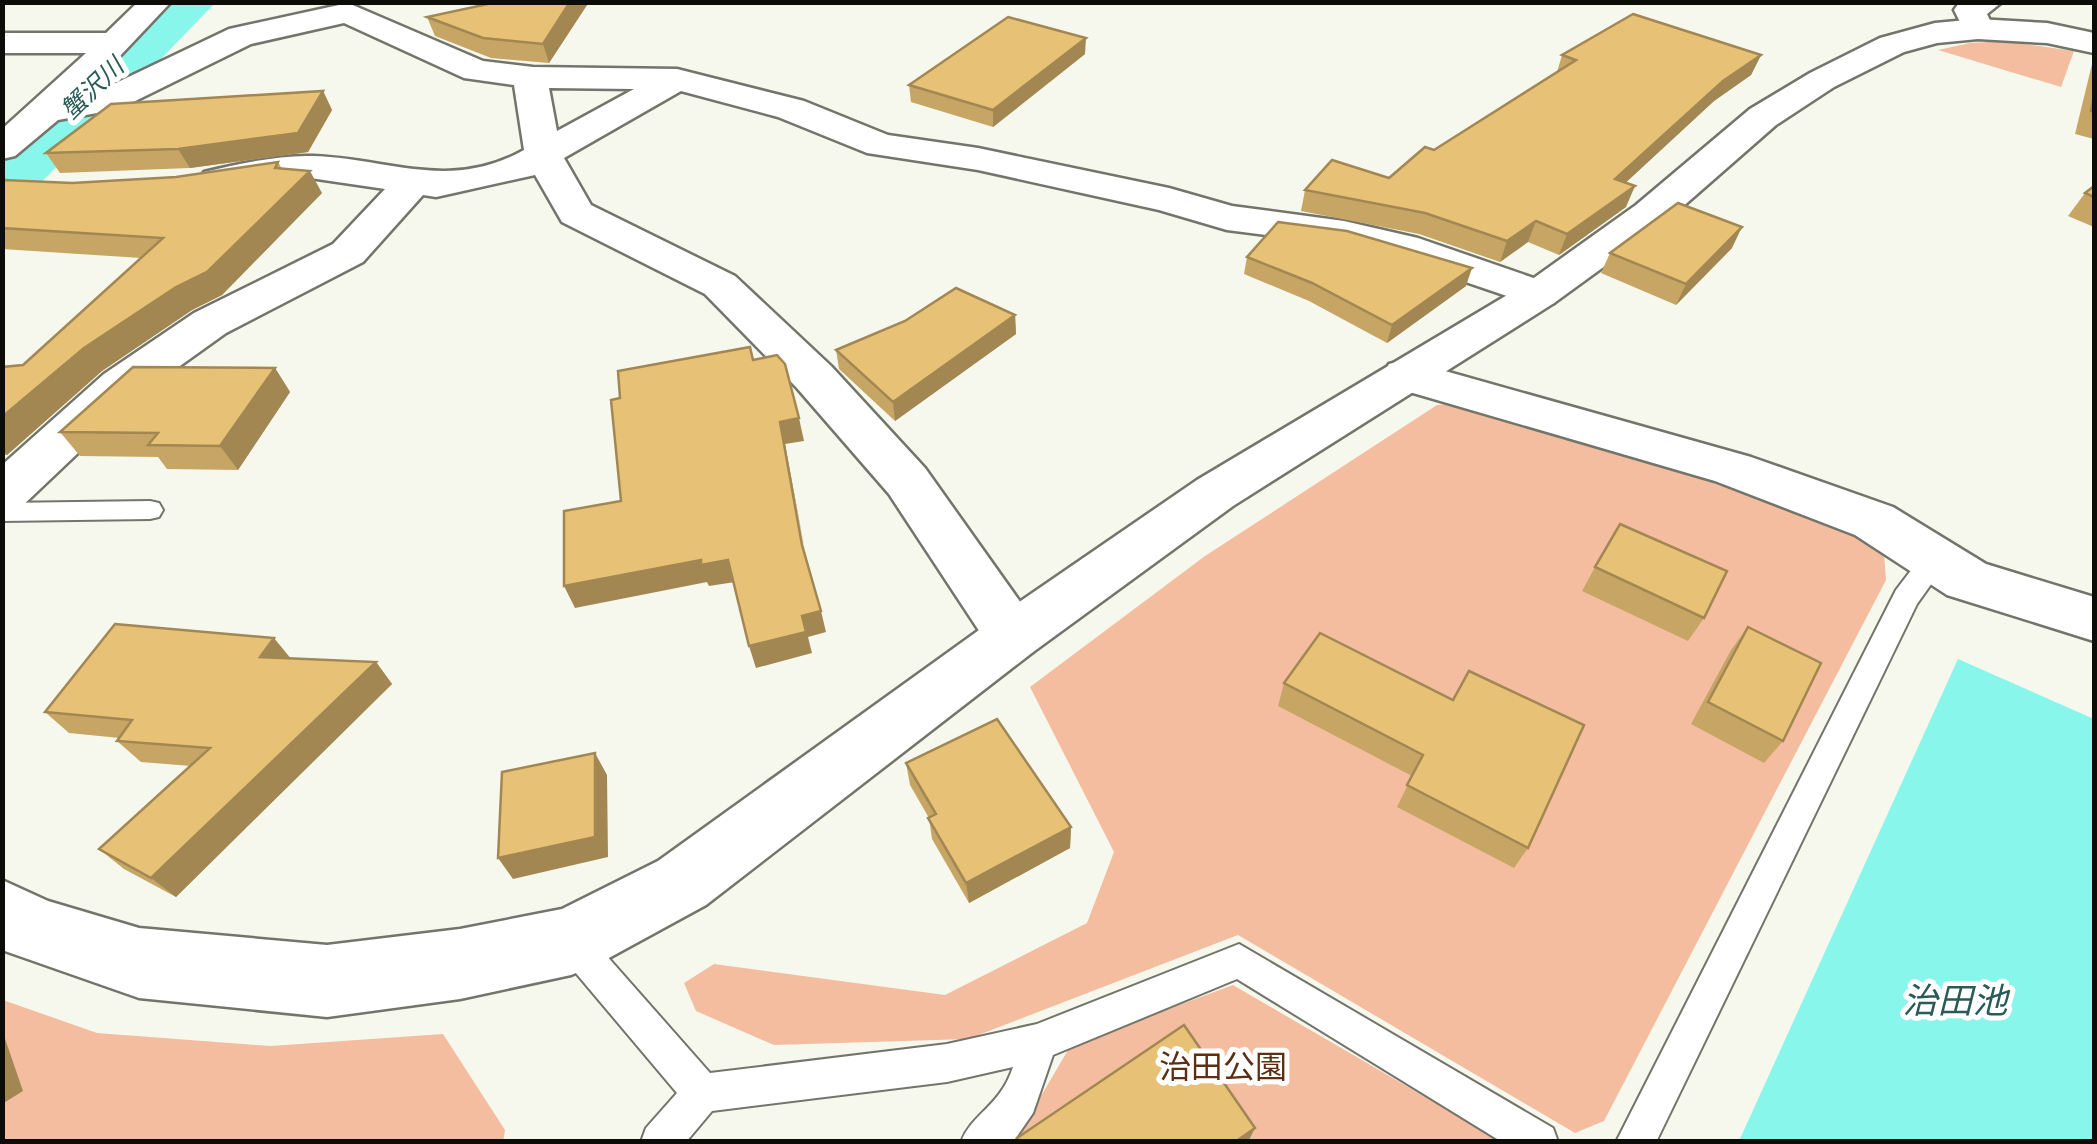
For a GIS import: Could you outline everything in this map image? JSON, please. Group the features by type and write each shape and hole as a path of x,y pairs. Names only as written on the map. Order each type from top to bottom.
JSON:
{"street":[{"path":"67,107 106,101 241,36 349,8 476,71 534,77 677,80 791,109 880,146 978,159 1169,200 1227,218 1344,234 1403,247 1539,294"},
{"path":"2,148 67,107 116,43 147,13 241,36"},
{"path":"2,914 34,930 139,962 326,981 460,964 571,941 682,883 1013,636 1216,493 1539,294 1650,214 1764,118 1822,80 1892,45 1982,16 2094,42"},
{"path":"2,32 46,39 48,43"},
{"path":"2,43 116,43"},
{"path":"534,77 531,90 543,154 576,213 720,285 814,376 907,481 1013,636"},
{"path":"190,184 310,167 436,185 516,170 677,80"},
{"path":"2,494 122,384 210,322 348,253 411,184"},
{"path":"1406,375 1733,469 1874,520 1967,580 2094,619"}],"lane":[{"path":"2,512 150,510"},
{"path":"1635,1142 1906,598 1935,559"},
{"path":"571,941 702,1093"},
{"path":"660,1142 702,1093 947,1062 1037,1043 1238,961 1539,1142"},
{"path":"980,1142 999,1131 1030,1080 1037,1043"}],"green space":[{"path":"2003,41 2074,51 2061,87 1938,50"},
{"path":"1448,404 1735,485 1858,532 1884,553 1886,580 1604,1121 1575,1133 1238,935 968,1039 774,1045 696,1011 684,983 714,964 945,995 1087,923 1114,852 1030,687 1205,556 1437,405"},
{"name":"治田公園","path":"1233,985 1501,1141 1014,1142 1071,1045"},
{"path":"3,1000 97,1033 271,1046 443,1034 505,1130 503,1142 3,1142"}],"water":[{"name":"治田池","path":"1958,659 2094,719 2094,1141 1739,1141"}],"building":[{"path":"497,2 570,2 543,44 483,38 427,17"},
{"path":"1633,14 1761,55 1723,81 1615,179 1635,186 1567,234 1536,221 1507,241 1425,213 1305,190 1332,160 1389,178 1425,147 1434,150 1576,60 1562,55"},
{"path":"1008,17 1086,38 993,110 909,85"},
{"path":"323,91 298,133 178,149 46,153 111,104"},
{"path":"278,162 275,168 310,171 207,272 176,287 84,348 2,417 2,367 23,365 163,238 2,228 4,180 72,183 176,177"},
{"path":"1678,203 1742,227 1686,284 1610,253"},
{"path":"1278,222 1347,231 1472,268 1392,325 1312,283 1247,257"},
{"path":"956,288 1015,315 893,402 836,350 905,321"},
{"path":"750,347 753,360 777,355 785,364 799,418 780,422 802,545 821,611 802,616 806,632 749,646 728,560 701,565 701,560 564,586 564,511 621,501 611,400 620,398 618,371"},
{"path":"133,367 275,368 220,446 148,445 158,433 60,432"},
{"path":"1620,524 1727,571 1704,618 1595,567"},
{"path":"115,624 274,638 260,657 376,662 151,878 99,849 210,748 117,741 132,720 45,712"},
{"path":"1748,627 1821,663 1783,741 1708,702"},
{"path":"1320,633 1453,700 1469,671 1584,725 1528,848 1407,785 1423,755 1284,683"},
{"path":"997,719 1071,827 966,883 928,818 936,814 906,763"},
{"path":"595,753 595,837 498,858 502,772"},
{"path":"1184,1025 1255,1128 1235,1142 1019,1142 1017,1138"}],"waterway":[{"name":"蟹沢川","path":"2,174 182,2"}]}
